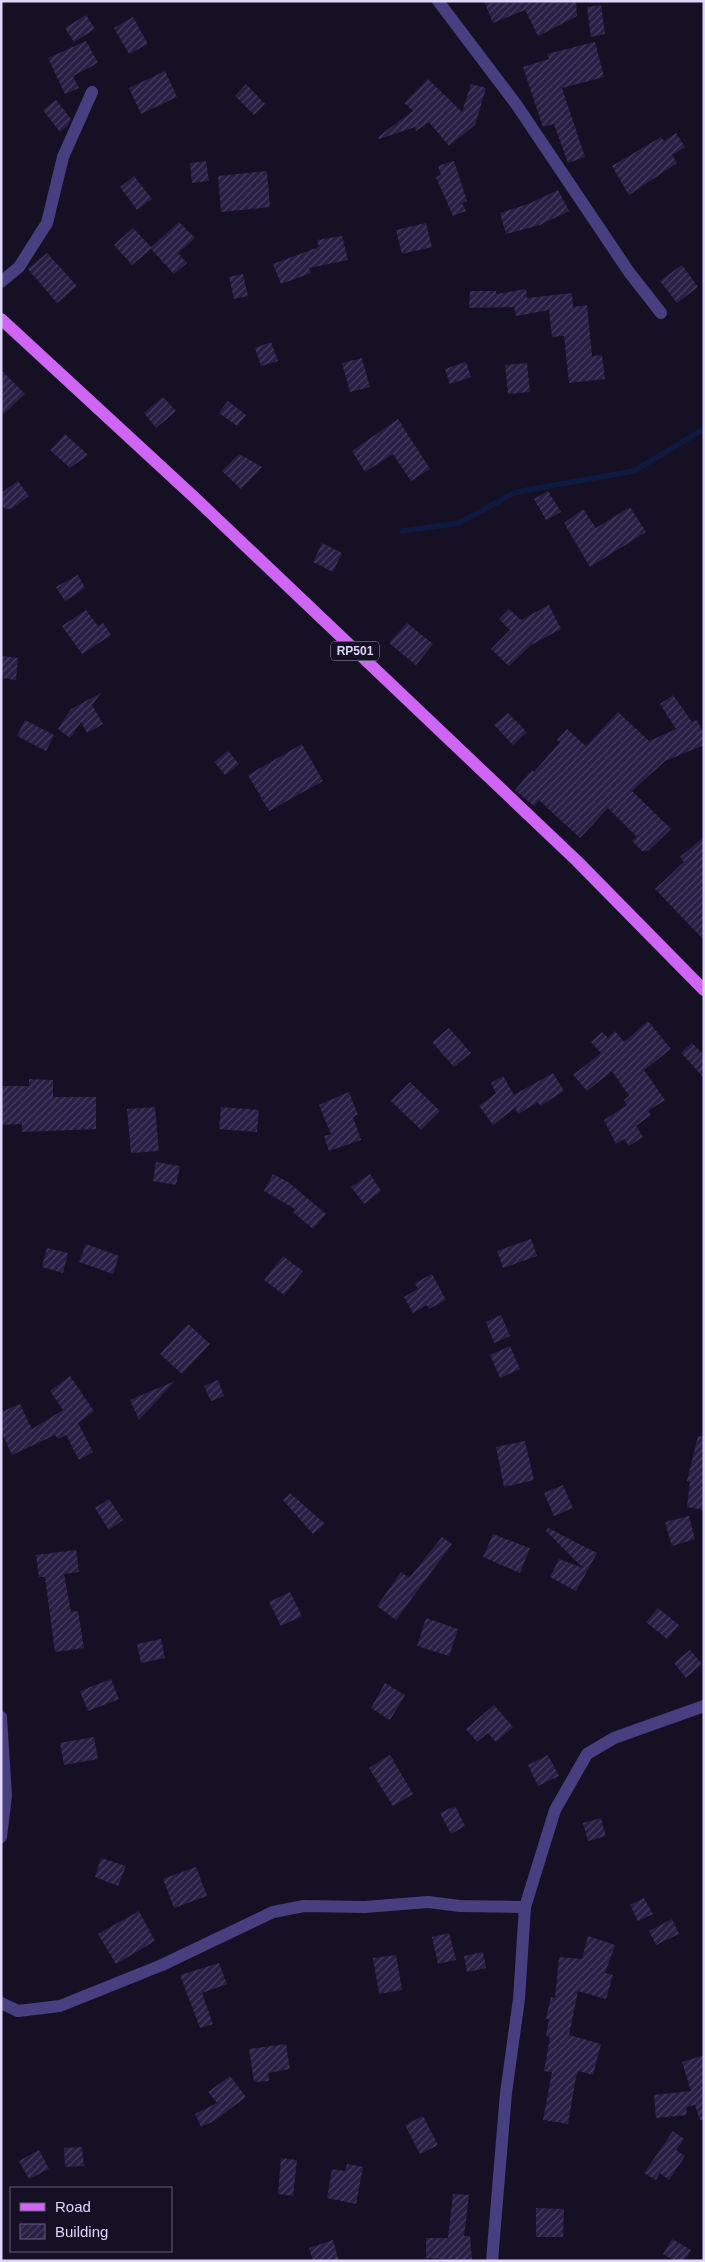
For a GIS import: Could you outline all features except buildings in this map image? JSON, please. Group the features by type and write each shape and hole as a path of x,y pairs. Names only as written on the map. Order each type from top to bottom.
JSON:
{"main road":[{"name":"RP501","path":"1,319 188,492 577,861 704,990"}],"street":[{"path":"438,1 516,104 629,272 661,313"},
{"path":"1,282 19,267 46,223 63,157 92,92"},
{"path":"492,2261 506,2093 519,1999 525,1907 555,1810 587,1754 614,1738 704,1706"},
{"path":"1,1717 6,1796 1,1837"},
{"path":"1,2003 18,2011 60,2006 162,1966 273,1912 304,1906 364,1907 428,1902 460,1906 525,1907"}],"waterway":[{"path":"402,531 459,523 516,492 634,471 704,429"}]}
